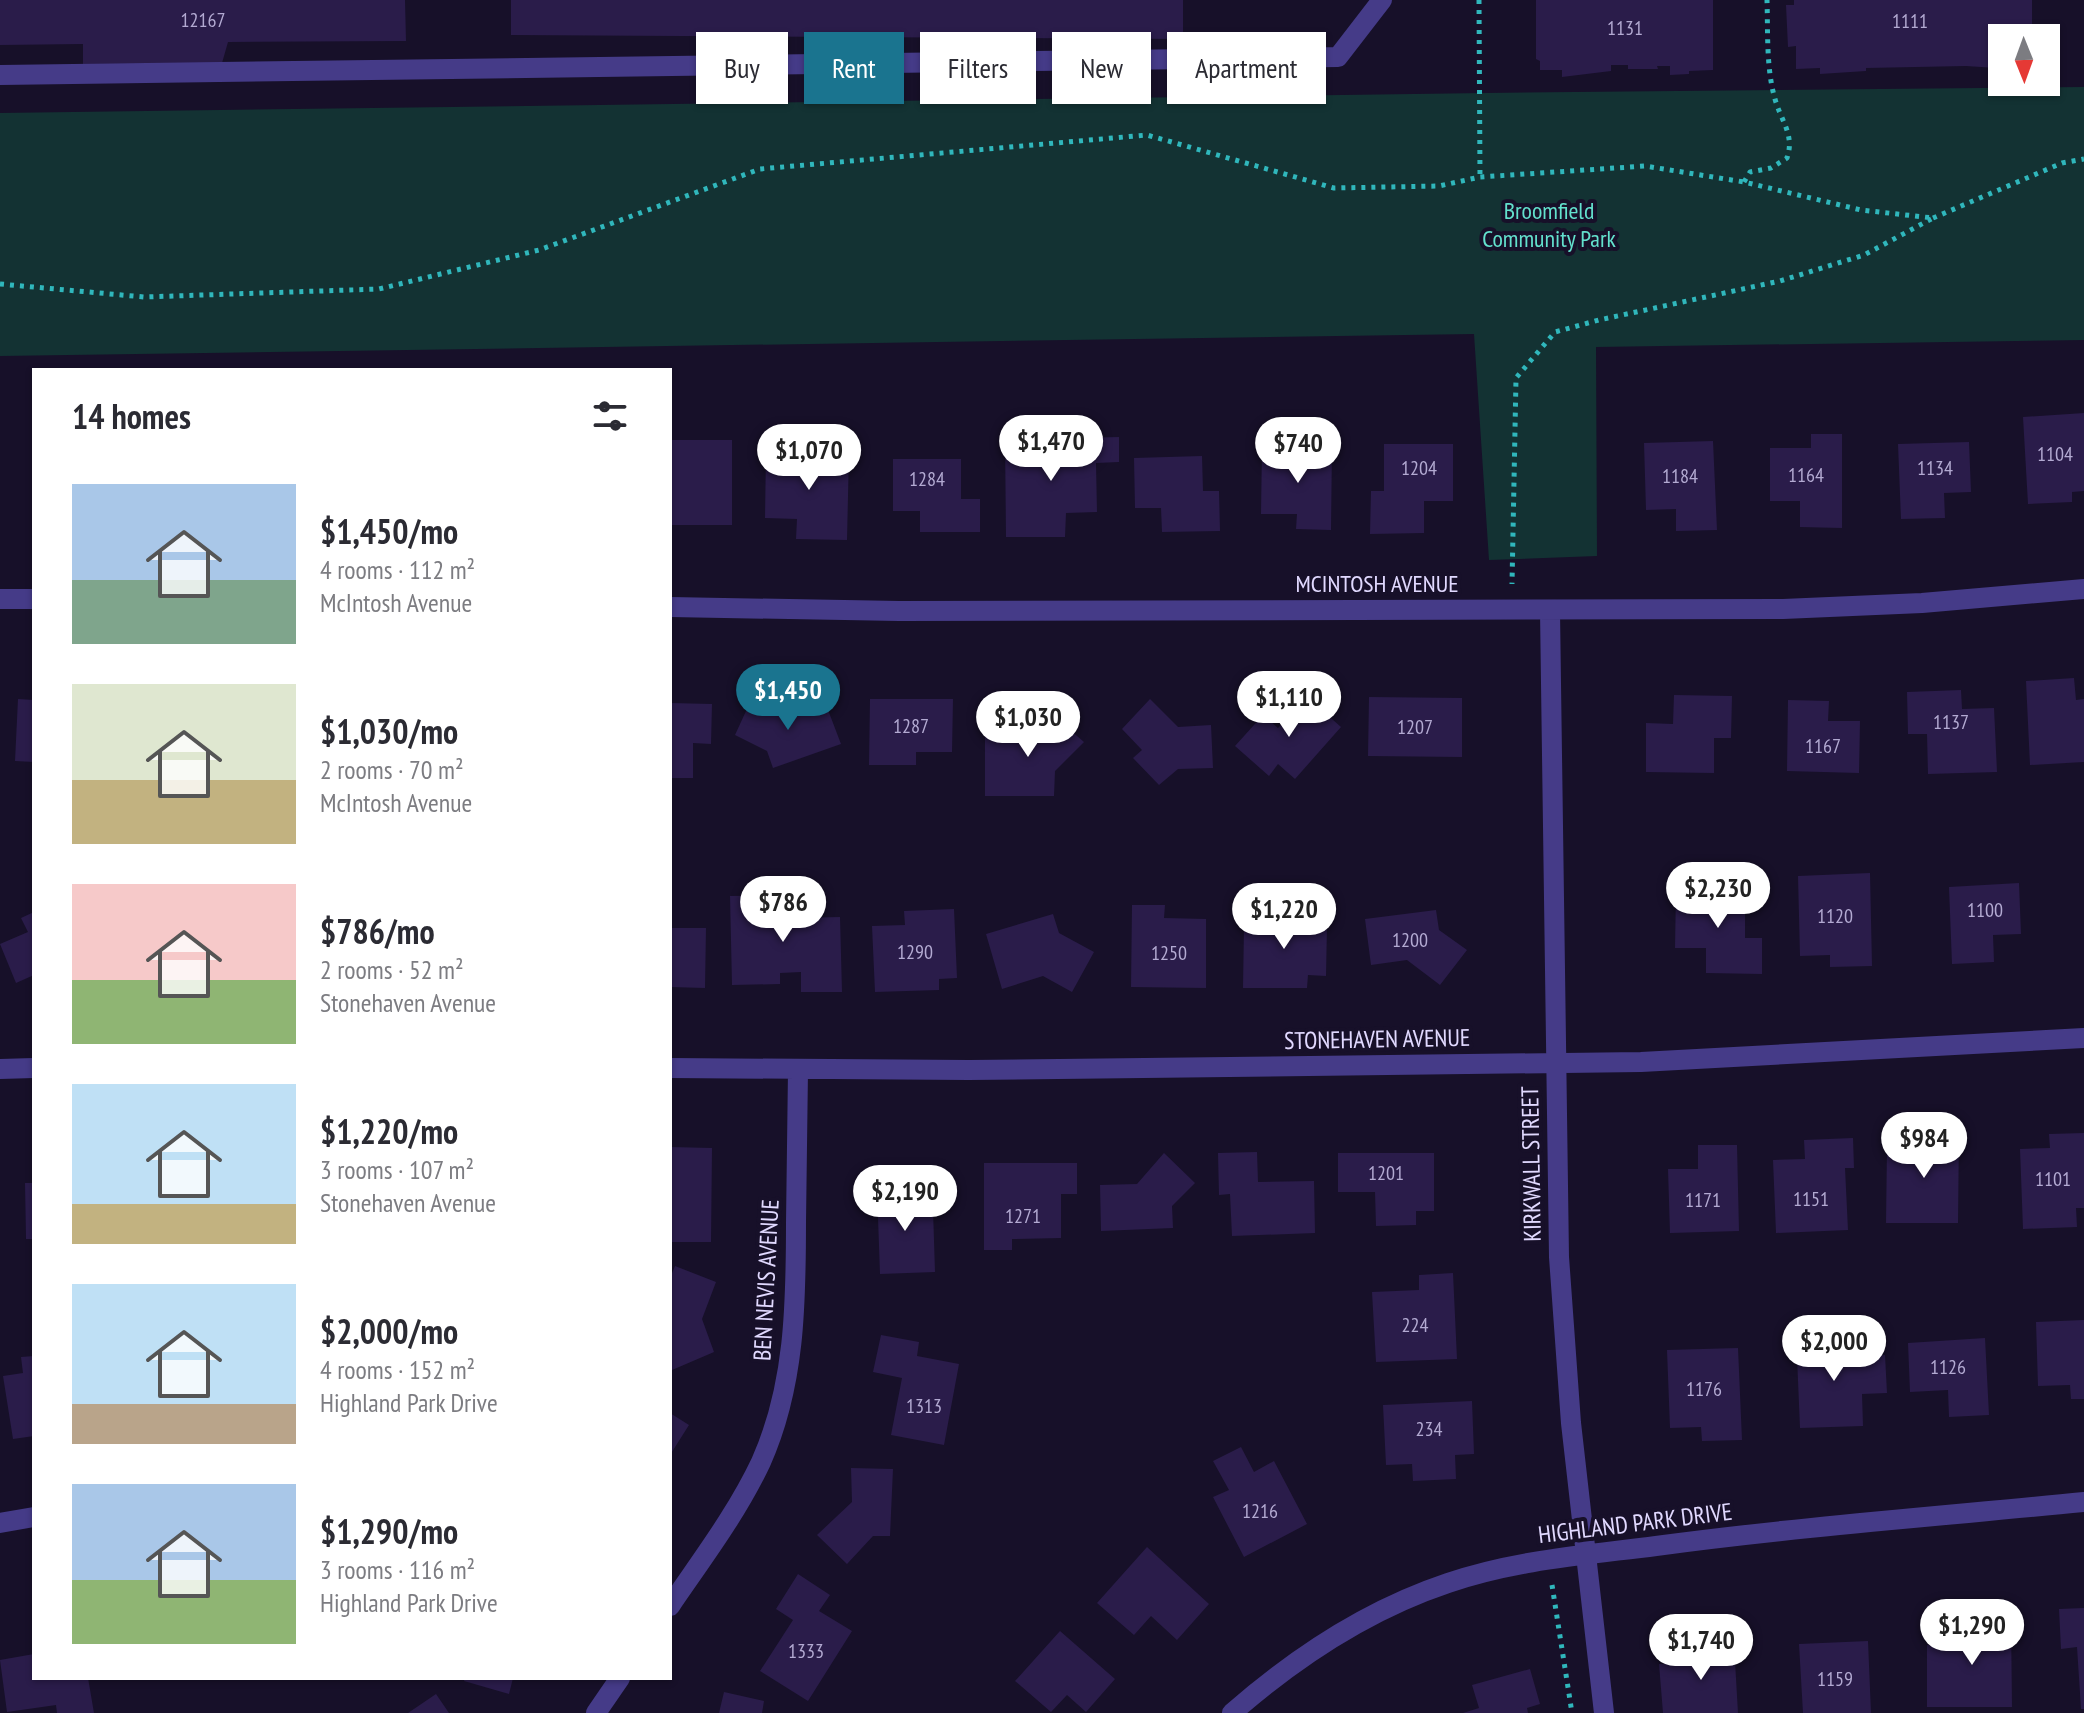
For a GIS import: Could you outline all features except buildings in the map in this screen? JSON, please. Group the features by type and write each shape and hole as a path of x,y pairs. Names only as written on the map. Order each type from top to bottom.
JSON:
{"street":[{"path":"0,75 1338,57 1382,0"},
{"name":"MCINTOSH AVENUE","path":"672,607 899,611 1783,609 1922,603 2084,589"},
{"path":"0,599 32,599"},
{"name":"KIRKWALL STREET","path":"1550,611 1559,1257 1584,1555 1604,1713"},
{"name":"STONEHAVEN AVENUE","path":"672,1068 798,1070 1641,1062 2084,1038"},
{"path":"0,1069 32,1068"},
{"name":"BEN NEVIS AVENUE","path":"672,1603 738,1507 778,1415 791,1357 796,1288 798,1070"},
{"name":"HIGHLAND PARK DRIVE","path":"1232,1713 1272,1677 1322,1643 1378,1612 1447,1583 1511,1565 1699,1540 2084,1502"},
{"path":"0,1523 32,1517"},
{"path":"596,1713 619,1680"}],"path":[{"path":"1479,0 1480,177"},
{"path":"1744,182 1750,172 1771,168 1787,158 1791,146 1787,127 1774,99 1770,75 1767,0"},
{"path":"0,284 144,297 379,289 539,250 760,169 1147,135 1334,188 1439,186 1480,177 1645,166 1744,182 1861,210 1933,218"},
{"path":"1512,608 1516,378 1555,332 1780,281 1864,255 1933,218 2062,163 2084,159"},
{"path":"1548,1560 1572,1713"}],"green space":[{"name":"Broomfield Community Park","path":"2060,87 2084,87 2084,340 1596,347 1597,556 1489,560 1474,334 0,356 0,113 804,102 904,104 904,101 920,101 920,104 1036,104 1036,99 1052,99 1052,104 1151,104 1151,98 1167,97 1167,104 1326,104 1326,95 1988,88 1988,96 2060,96"}]}
